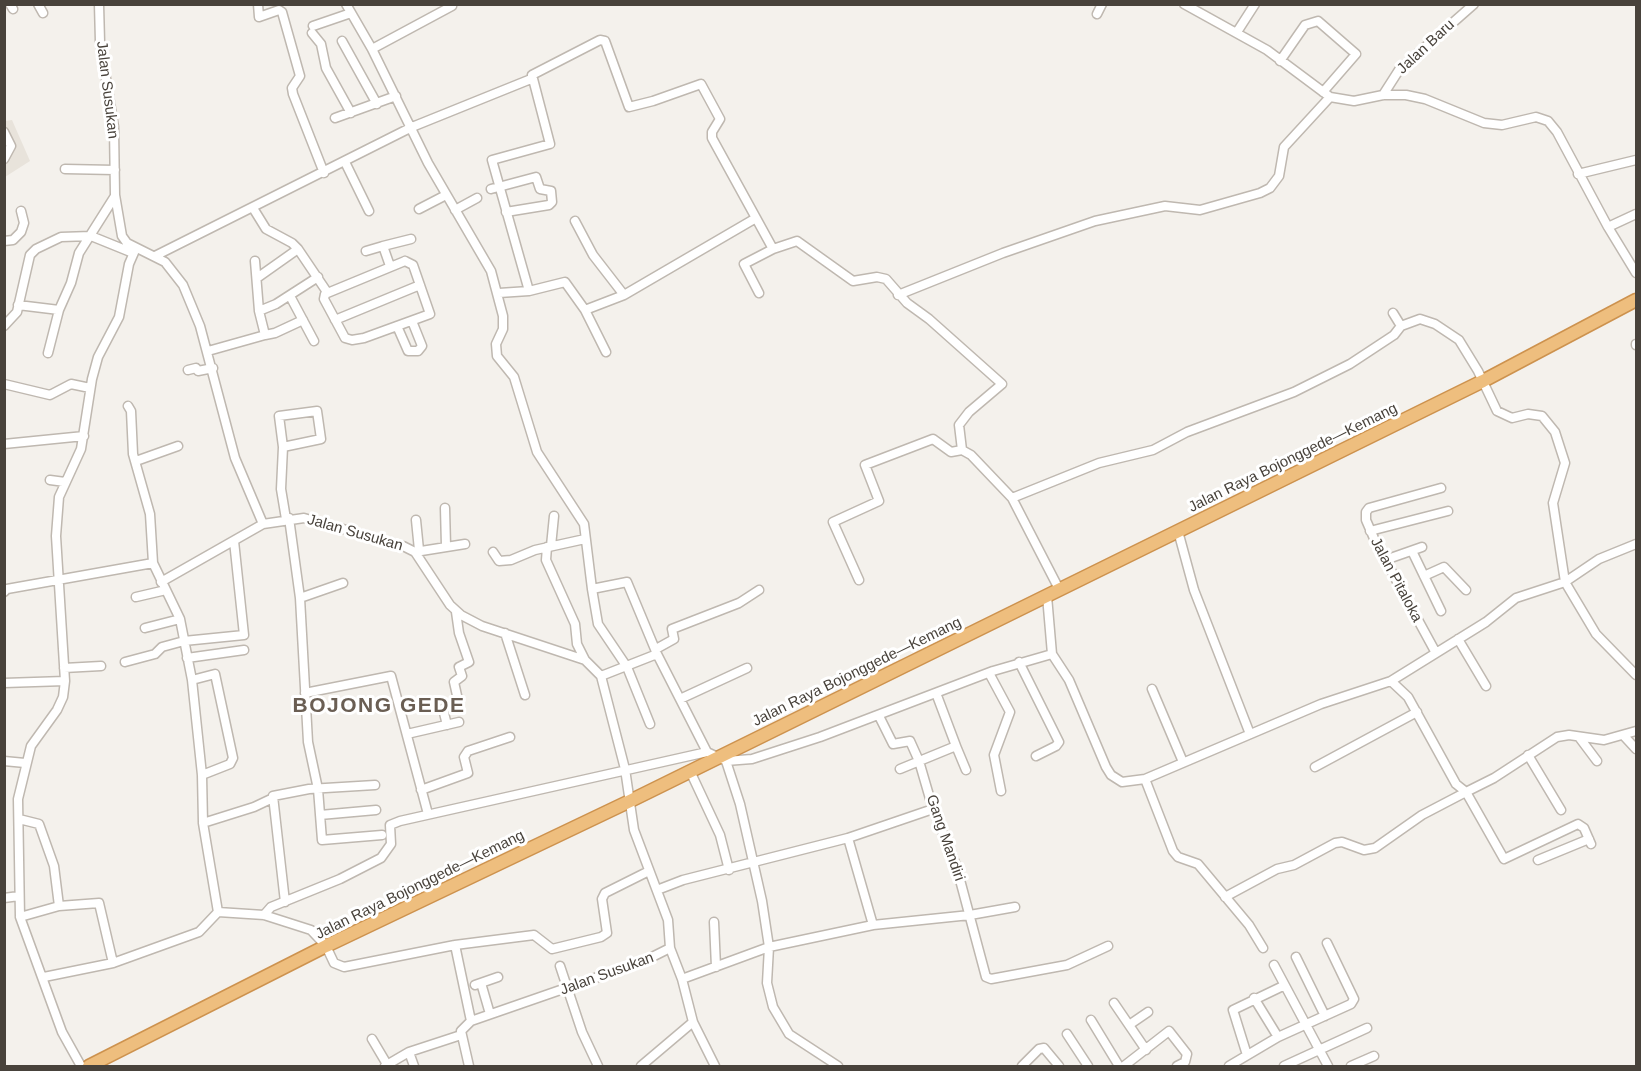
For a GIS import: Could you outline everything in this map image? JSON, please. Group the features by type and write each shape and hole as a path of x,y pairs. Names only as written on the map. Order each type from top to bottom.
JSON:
{"highway":[{"name":"Jalan Raya Bojonggede—Kemang","path":"89,1066 326,946 630,801 1483,381 1636,300"}],"street":[{"path":"38,4 43,13"},
{"name":"Jalan Susukan","path":"99,4 100,42 114,127 116,195 122,236 135,250"},
{"path":"258,4 259,17 279,10 282,12 300,76 292,88 293,94 324,173"},
{"path":"1097,14 1102,4"},
{"path":"1237,32 1255,4"},
{"path":"1186,5 1237,32 1326,94 1354,101 1383,95 1425,99 1484,123 1502,125 1536,117 1543,118 1557,132 1578,174 1636,273"},
{"name":"Jalan Baru","path":"1383,95 1399,70 1472,5"},
{"path":"372,49 452,6"},
{"path":"351,113 326,68 321,44 313,30 348,7 372,49 446,195 478,248 499,293 503,329 496,344 497,356 514,377 537,452 584,524 598,624 627,667 650,724"},
{"path":"898,296 1003,253 1095,221 1165,206 1200,210 1260,193 1276,182 1284,147 1356,54 1318,21 1308,23 1280,61"},
{"path":"155,256 412,127 531,79 536,71 603,39 628,106 653,101 701,84 720,119 712,132 712,138 773,249"},
{"path":"342,41 377,104"},
{"path":"530,291 506,212 495,188 492,159 542,148 550,143 531,79"},
{"path":"335,118 396,96"},
{"path":"4,132 10,146 4,159"},
{"path":"1578,174 1636,160"},
{"path":"345,162 369,211"},
{"path":"65,169 115,170"},
{"path":"495,188 536,177 540,189 551,191 552,202 549,205 506,212"},
{"path":"48,353 58,310 71,283 79,253 116,195"},
{"path":"419,209 446,195"},
{"path":"455,210 477,198"},
{"path":"253,208 266,229 292,243 298,249 327,292"},
{"path":"4,241 13,240 21,232 24,223 21,212"},
{"path":"1608,227 1636,214"},
{"path":"585,310 624,295 756,218"},
{"path":"575,221 593,255 624,295"},
{"path":"4,326 16,312 30,255 36,249 61,237 91,236 155,256 172,269 183,285 208,351 235,458 263,524"},
{"path":"366,251 411,239"},
{"path":"759,293 744,264 791,242 801,242 850,280 858,282 882,277 898,296 929,319 1002,384 969,412 959,425 962,450 978,462 1012,498 1059,590"},
{"path":"383,246 390,266"},
{"path":"257,278 298,249"},
{"path":"81,1066 63,1032 20,917 18,800 25,763 31,746 57,710 63,697 65,681 56,536 59,497 76,461 84,436 90,388 98,357 119,317 135,250"},
{"path":"255,261 260,311 266,335"},
{"path":"409,261 420,285 431,312 412,321 352,340 345,338 324,299 327,292 390,266 409,261"},
{"path":"260,311 290,296 318,277"},
{"path":"499,293 530,291 565,282 585,310 606,352"},
{"path":"335,320 420,285"},
{"path":"290,296 314,340"},
{"path":"18,305 58,310"},
{"path":"1393,313 1401,327"},
{"path":"1012,498 1099,463 1153,450 1187,432 1294,392 1350,364 1394,335 1401,327 1420,319 1448,331 1459,340 1483,381 1497,411 1512,418 1528,414 1542,416 1552,427 1561,446 1564,463 1553,503 1565,582 1596,634 1636,675"},
{"path":"208,351 275,333 303,320"},
{"path":"397,326 408,351 418,351 422,346 412,321"},
{"path":"188,370 213,368"},
{"path":"4,384 50,395 71,384 90,388"},
{"path":"128,406 131,411 131,441 150,514 153,563 180,619 192,680 202,775 203,823 218,912"},
{"path":"283,447 321,439 317,411 279,416 283,447 281,489 300,598 308,742 318,789 322,840 382,835"},
{"path":"4,444 84,436"},
{"path":"859,580 833,522 879,501 865,465 933,439 951,452 962,450"},
{"path":"136,461 178,446"},
{"path":"50,480 65,482"},
{"name":"Jalan Pitaloka","path":"1436,653 1385,560 1366,520 1369,508 1441,488"},
{"path":"445,508 446,546"},
{"path":"1370,531 1448,511"},
{"path":"554,516 546,560 575,624 577,644 585,660"},
{"name":"Jalan Susukan","path":"136,597 164,586 263,524 287,519 314,519 417,551 456,612 482,626 585,660 601,676 625,769 634,830 668,920 670,948 644,961 471,1021"},
{"path":"416,520 417,551 465,544"},
{"path":"1178,531 1194,590 1250,734"},
{"path":"493,552 499,561 517,559 549,547 585,539"},
{"path":"125,662 154,654 162,647 184,641 239,638 245,633 234,541"},
{"path":"1047,596 1052,654 1069,680 1111,775 1122,782 1145,779 1322,704 1391,681 1458,639 1516,598 1565,582 1599,559 1636,544"},
{"path":"1385,560 1422,547"},
{"path":"1412,551 1441,611"},
{"path":"4,578 6,590 153,563"},
{"path":"1424,576 1444,567 1466,590"},
{"path":"592,590 627,582 680,699 717,757 754,864 769,947 767,983 773,1007 789,1034 838,1066"},
{"path":"300,598 343,583"},
{"path":"601,676 627,667 657,652 674,639 672,629 739,603 759,591"},
{"path":"447,725 443,709 458,700 454,682 462,676 459,667 469,662 459,633 456,612"},
{"path":"144,628 180,619"},
{"path":"505,633 525,694"},
{"path":"1458,639 1486,686"},
{"path":"187,658 243,650"},
{"path":"264,915 271,907 381,858 391,844 390,825 428,814 572,785 625,769 717,757 768,754 879,716 1019,662 1052,654"},
{"path":"1019,662 1059,742 1056,746 1035,756"},
{"path":"64,668 101,666"},
{"path":"680,699 747,668"},
{"path":"989,673 1010,712 994,755 1001,791"},
{"path":"192,680 215,674 232,758 230,764 202,775"},
{"path":"304,693 391,676 428,814"},
{"path":"4,683 65,681"},
{"path":"1391,681 1403,690 1417,712 1456,784 1466,792 1504,859 1575,825 1582,826 1590,842 1538,860"},
{"path":"1152,689 1183,762"},
{"path":"936,693 966,770"},
{"path":"1315,767 1417,712"},
{"path":"879,716 893,744 910,741 919,761"},
{"path":"407,734 459,723"},
{"path":"1225,897 1277,869 1294,865 1335,843 1342,842 1364,850 1375,848 1422,815 1494,778 1557,737 1604,740 1636,731"},
{"path":"1624,736 1636,749"},
{"path":"421,790 468,773 464,757 468,751 510,737"},
{"path":"1579,737 1596,761"},
{"path":"900,769 956,746"},
{"path":"1528,755 1561,810"},
{"path":"4,761 25,763"},
{"name":"Gang Mandiri","path":"919,761 933,809 956,865 982,969 988,979 1067,965 1107,946"},
{"path":"690,771 720,835 729,870"},
{"path":"1145,779 1173,850 1178,857 1198,864 1249,926 1263,948"},
{"path":"203,823 254,807 273,798 274,795 375,785"},
{"path":"273,798 285,902"},
{"path":"657,890 848,838 933,809"},
{"path":"320,815 376,810"},
{"path":"19,819 39,824 54,866 59,906"},
{"path":"848,838 873,925"},
{"path":"218,912 264,915 312,930 326,946 334,963 344,967 455,945 534,935 552,950 601,937 607,933 602,898 605,893 649,871"},
{"path":"4,898 19,896"},
{"path":"20,917 59,906 99,903 113,963"},
{"path":"681,979 769,947 873,925 970,915 1014,907"},
{"path":"44,977 113,963 199,932 218,912"},
{"path":"714,921 716,967"},
{"path":"1229,1066 1278,1036 1352,1004 1354,999 1327,944"},
{"path":"455,945 471,1021 463,1028 461,1035 469,1066"},
{"path":"670,948 693,1022 715,1066"},
{"path":"1296,957 1325,1016"},
{"path":"1274,965 1283,986 1328,1066"},
{"path":"560,966 582,1032 598,1066"},
{"path":"490,1014 478,984 498,977"},
{"path":"1247,1055 1232,1012 1254,998 1283,986"},
{"path":"1254,998 1278,1036"},
{"path":"1114,1003 1146,1050"},
{"path":"1129,1025 1148,1012"},
{"path":"1091,1020 1121,1066 1146,1050 1169,1031 1187,1054 1185,1062 1177,1066"},
{"path":"641,1066 693,1022"},
{"path":"1284,1066 1367,1028"},
{"path":"1067,1034 1088,1066"},
{"path":"372,1039 387,1066 409,1052 461,1035"},
{"path":"1022,1066 1039,1049 1044,1048 1059,1066"},
{"path":"409,1052 414,1066"},
{"path":"1351,1066 1374,1056"}],"shaded area":[{"path":"12,120 30,161 5,177 5,121"}],"district":[{"name":"BOJONG GEDE","path":"379,706"}]}
